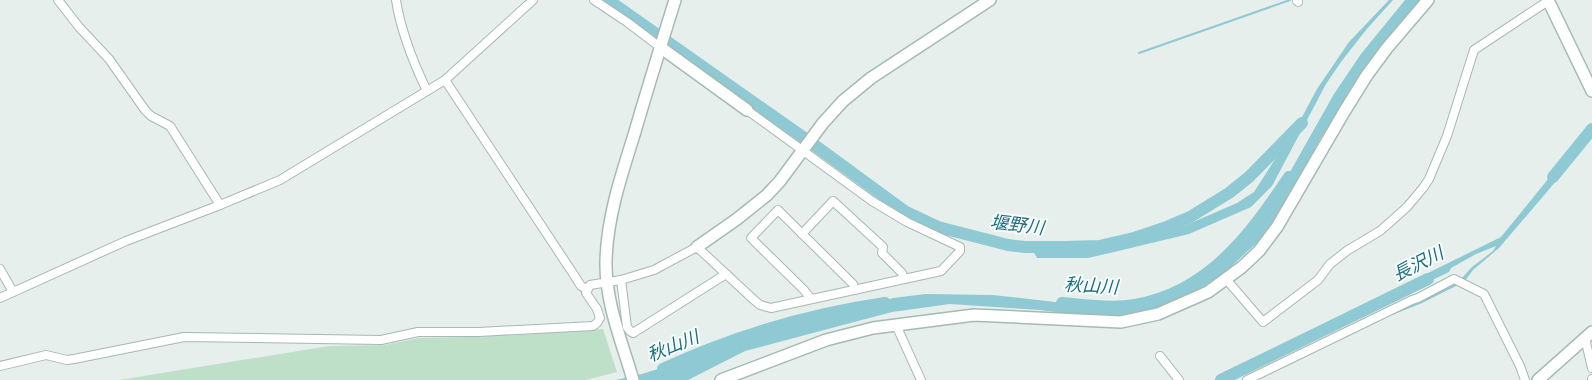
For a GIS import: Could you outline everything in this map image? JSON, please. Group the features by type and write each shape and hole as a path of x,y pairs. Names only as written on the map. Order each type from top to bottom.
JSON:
{"street":[{"path":"58,0 79,27 109,59 145,110 151,116 170,126 220,205"},
{"path":"396,0 404,36 416,69 427,91"},
{"path":"0,298 126,241 280,180 445,80 533,0"},
{"path":"594,0 661,46 872,201 907,222 960,247 960,251 941,271 771,308 760,305 697,247"},
{"path":"633,380 614,322 607,282 606,262 613,208 620,180 675,0"},
{"path":"0,366 46,355 67,360 74,359 184,336 381,340 418,332 479,332 593,326 600,318 597,309 586,293 590,285 621,280 654,270 697,247 738,219 767,195 780,181 823,123 843,101 872,78 990,0"},
{"path":"721,380 826,340 873,328 974,315 1122,322 1158,314 1208,292 1242,267 1259,251 1277,227 1367,75 1387,48 1428,0"},
{"path":"1226,279 1262,322 1318,280 1336,260 1380,231 1407,207 1424,188 1429,179 1447,136 1474,50 1548,0 1592,91"},
{"path":"445,80 574,275 582,286 587,289"},
{"path":"802,234 833,201 883,246 882,253 902,273 904,279"},
{"path":"811,300 804,290 751,238 778,210 853,284 855,290"},
{"path":"0,269 13,292"},
{"path":"621,280 627,327 633,332 726,274"},
{"path":"1248,380 1454,279 1484,294 1520,366 1525,380"},
{"path":"896,325 921,380"},
{"path":"1589,335 1592,368"},
{"path":"1538,380 1589,335"},
{"path":"1160,356 1179,380"}],"green space":[{"path":"603,329 617,372 586,380 119,380 329,346 384,345 419,338 506,336"}],"water":[{"path":"1389,0 1393,0 1366,30 1326,84 1272,186 1251,207 1189,234 1114,252 1088,258 1037,258 1032,249 1077,249 1108,246 1155,235 1184,226 1237,203 1254,192 1302,117 1317,89 1349,42"},
{"path":"1405,0 1420,0 1374,55 1355,82 1319,141 1289,198 1262,238 1222,275 1188,296 1159,310 1120,316 1092,317 1040,310 950,304 892,312 745,351 688,380 616,380 642,374 893,298 926,294 993,295 1116,309 1155,303 1185,290 1218,269 1259,227 1334,94 1361,54"},
{"path":"1561,163 1568,167 1499,248 1473,270 1464,282 1422,303 1421,301 1461,279 1472,267 1493,251 1496,246 1476,254 1451,268 1449,272 1415,288 1413,284 1425,277 1426,274 1501,237"}],"waterway":[{"name":"堰野川","path":"608,0 906,212 938,227 1008,245 1025,247 1099,246 1134,238 1164,228 1190,217 1229,193 1249,177 1302,123"},
{"path":"1139,53 1290,0"},
{"name":"長沢川","path":"1553,177 1592,129"},
{"name":"秋山川","path":"1062,303 1117,307 1135,305 1161,298 1185,288 1206,274 1243,240 1289,177"},
{"name":"長沢川","path":"1221,380 1428,279"},
{"path":"1389,315 1422,302"},
{"name":"秋山川","path":"663,369 689,357 772,328 828,313 885,303"}]}
